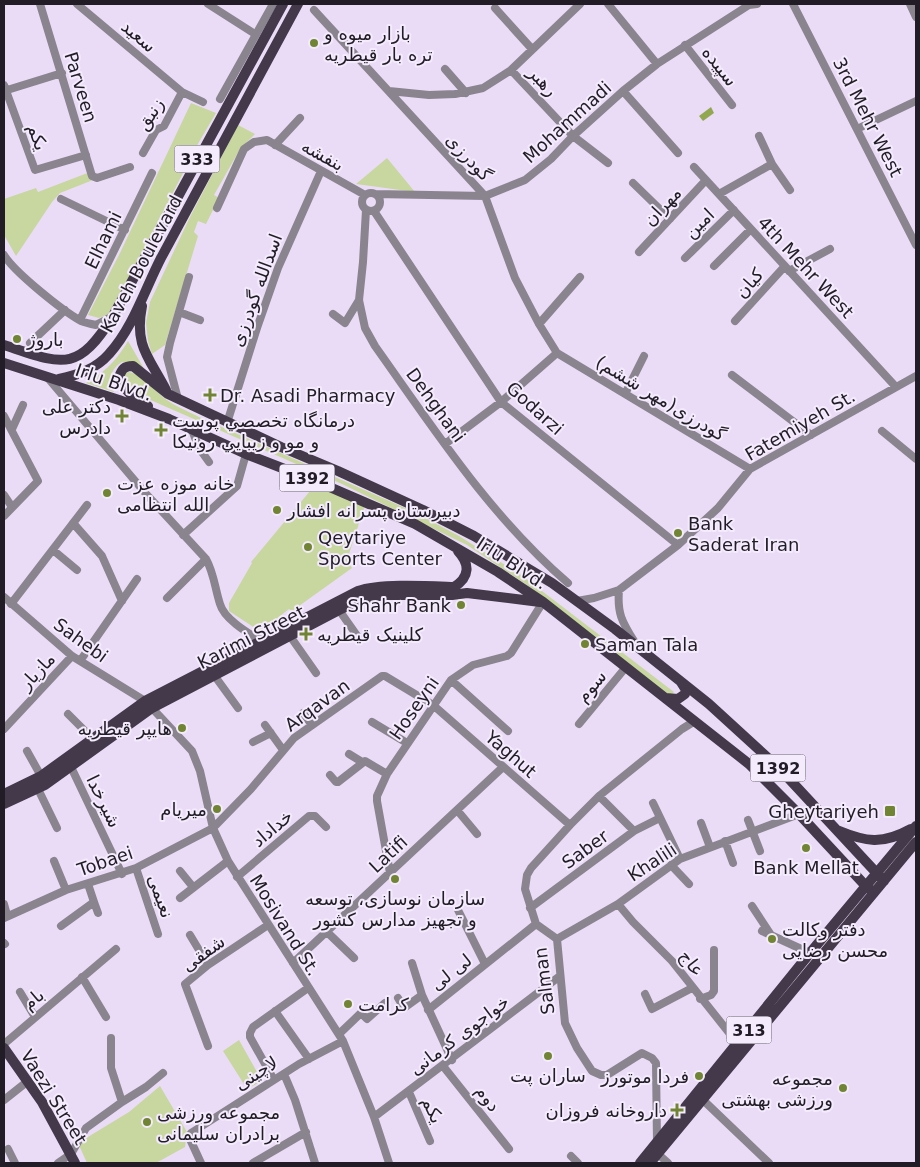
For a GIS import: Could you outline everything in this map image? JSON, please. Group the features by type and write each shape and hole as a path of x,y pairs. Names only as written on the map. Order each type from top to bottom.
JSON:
{"main road":[{"name":"Kaveh Boulevard","path":"4,345 58,361 66,360 81,353 95,342 113,316 283,4"},
{"name":"Kaveh Boulevard","path":"58,380 93,368 108,355 126,329 157,266 298,4"},
{"path":"148,286 139,317 140,340 146,358 168,394"},
{"name":"Irlu Blvd.","path":"4,363 169,419 246,454 318,482 397,516 450,543 498,572 543,602 749,764 800,814 870,889"},
{"name":"Irlu Blvd.","path":"169,419 127,391 119,377 121,370 126,366 133,366 168,394 178,399 423,510 497,550 576,601 678,678 709,704 779,768 880,878"},
{"name":"Karimi Street","path":"4,794 41,776 93,739 261,641 366,588 454,587 465,577 467,564 450,543"},
{"name":"Karimi Street","path":"4,804 38,789 71,768 149,705 214,675 339,610 372,596 452,595 467,593 543,602"},
{"path":"664,697 678,699 686,694 686,690 678,678"},
{"path":"834,829 855,837 879,841 900,836 916,826"},
{"name":"313","path":"880,878 916,826"},
{"name":"313","path":"650,1163 658,1148 810,953 916,842"},
{"name":"313","path":"640,1163 658,1148 702,1100 870,889"},
{"name":"Vaezi Street","path":"4,1048 28,1081 73,1159"}],"street":[{"name":"Parveen","path":"40,4 92,176 94,178 130,167"},
{"name":"سعید","path":"77,4 182,92 203,102"},
{"path":"208,4 255,34"},
{"path":"220,99 273,4"},
{"path":"388,91 429,95 466,93 484,88 511,70 580,4"},
{"path":"608,4 657,64"},
{"name":"Mohammadi","path":"375,194 485,196 526,180 551,159 623,90 685,45 751,4"},
{"name":"3rd Mehr West","path":"793,4 916,245"},
{"path":"910,4 916,17"},
{"path":"495,8 532,49"},
{"name":"گودرزی","path":"314,10 485,196 515,278 539,324 557,353"},
{"name":"سپیده","path":"685,45 732,105"},
{"path":"445,70 466,93"},
{"name":"رهبر","path":"511,70 573,136 608,163"},
{"path":"4,89 62,73"},
{"name":"یکم","path":"4,89 35,170 86,155"},
{"path":"623,90 678,153"},
{"name":"زنبق","path":"143,153 156,130 164,126 182,92"},
{"path":"857,129 916,100"},
{"path":"274,145 300,118"},
{"path":"760,136 772,164 790,190"},
{"name":"بنفشه","path":"217,208 244,148 254,142 267,140 364,195"},
{"path":"718,194 772,164"},
{"name":"4th Mehr West","path":"694,167 896,387"},
{"name":"اسدالله گودرزی","path":"228,423 254,336 278,266 321,171"},
{"name":"Elhami","path":"80,320 152,173"},
{"name":"مهران","path":"639,252 706,180"},
{"path":"633,183 670,219"},
{"path":"375,194 380,201 378,207 370,210 362,203 364,195 375,194"},
{"path":"61,199 125,230"},
{"name":"Dehghani","path":"370,210 359,300 365,328 375,346 445,444 507,524 542,561 568,583"},
{"name":"Godarzi","path":"370,210 500,402 678,545"},
{"name":"امین","path":"685,258 734,210"},
{"path":"714,266 751,230"},
{"name":"کیان","path":"735,321 787,268 830,249"},
{"path":"5,257 22,274 80,320 96,324 113,316"},
{"path":"4,268 5,257"},
{"path":"178,399 167,357 189,277"},
{"path":"539,324 580,277"},
{"path":"333,314 345,323 359,300"},
{"path":"30,343 65,310"},
{"path":"179,312 200,320"},
{"path":"445,444 500,402 557,353"},
{"name":"گودرزی(مهر ششم)","path":"557,353 750,469"},
{"path":"625,394 644,356"},
{"path":"732,374 811,435"},
{"path":"46,376 183,535 206,559 210,566 220,607 231,620 261,641"},
{"name":"Fatemiyeh St.","path":"576,601 594,598 619,590 678,545 718,508 750,469 916,376"},
{"path":"12,429 23,405"},
{"path":"4,416 38,481 4,516"},
{"path":"192,430 199,448 209,462"},
{"path":"882,431 915,456"},
{"path":"183,535 237,486 246,454"},
{"path":"4,494 12,507"},
{"path":"6,600 52,550 86,505"},
{"path":"73,523 102,556 122,601"},
{"path":"52,550 76,570"},
{"path":"167,598 206,559"},
{"path":"80,661 137,579"},
{"path":"619,590 619,615 636,646"},
{"name":"Sahebi","path":"6,600 72,656 149,705"},
{"name":"Hoseyni","path":"390,873 377,801 377,796 387,774 451,680 473,665 507,656 511,653 543,602"},
{"path":"339,610 358,637"},
{"path":"290,636 316,673"},
{"name":"مازیار","path":"4,729 72,656"},
{"name":"سوم","path":"579,724 626,667"},
{"path":"214,675 238,708"},
{"name":"Arqavan","path":"213,828 251,790 294,738 382,676 433,705"},
{"path":"451,680 508,731"},
{"name":"Mosivand St.","path":"149,705 192,751 200,771 213,828 228,861 341,1038 374,1117 389,1163"},
{"name":"Yaghut","path":"433,705 570,825"},
{"path":"303,713 312,725"},
{"path":"68,714 93,739"},
{"name":"Salman","path":"658,1148 656,1063 652,1058 642,1053 607,1075 601,1076 592,1071 577,1048 563,1018 556,939 536,924 525,889 527,875 531,868 599,796 682,728 695,721"},
{"path":"372,722 407,744"},
{"path":"265,725 283,750"},
{"path":"253,742 271,733"},
{"path":"28,751 41,776"},
{"path":"349,754 362,762 368,762 387,774"},
{"path":"330,775 338,782 362,762"},
{"name":"Latifi","path":"293,963 503,767"},
{"name":"شیرخدا","path":"71,768 122,874"},
{"path":"38,789 57,828"},
{"path":"599,796 634,831"},
{"path":"653,803 680,859"},
{"path":"457,810 477,834"},
{"name":"Khalili","path":"556,939 618,904 680,859 800,814"},
{"name":"خداداد","path":"237,877 309,816 315,816 326,827"},
{"name":"Saber","path":"530,908 634,831 660,818"},
{"path":"748,820 760,851"},
{"path":"701,823 710,847"},
{"name":"Tobaei","path":"6,917 66,890 122,874 136,868 213,828"},
{"path":"725,841 733,862"},
{"path":"54,861 66,890"},
{"path":"180,898 228,861"},
{"path":"671,865 689,884"},
{"name":"نعیمی","path":"136,868 158,934"},
{"path":"180,872 194,887"},
{"path":"88,884 98,913"},
{"path":"61,926 94,902"},
{"path":"4,904 6,917"},
{"name":"عاج","path":"618,904 672,961 738,1044"},
{"path":"752,906 771,935"},
{"path":"458,910 485,964"},
{"name":"لی لی","path":"452,1060 428,1010 536,924"},
{"name":"شفقی","path":"208,1046 185,984 208,965 268,925"},
{"path":"762,931 810,953"},
{"path":"327,932 354,958"},
{"path":"190,935 208,965"},
{"name":"بام","path":"4,1044 116,948"},
{"path":"700,998 711,995 714,991 714,950"},
{"path":"412,963 428,1010"},
{"name":"خواجوی کرمانی","path":"374,1117 452,1060 560,976"},
{"path":"82,977 106,1017"},
{"path":"274,1080 250,1038 250,1033 253,1027 308,988"},
{"path":"645,994 652,1009 692,988"},
{"path":"20,992 35,1017"},
{"path":"398,998 404,1008 422,995"},
{"name":"لاچینی","path":"202,1163 189,1135 341,1038 361,1013 368,1019 385,1003"},
{"path":"275,1012 309,1059"},
{"path":"111,1038 111,1068 122,1102"},
{"name":"دوم","path":"444,1066 509,1149"},
{"path":"58,1163 73,1159 86,1128 146,1087 163,1073"},
{"path":"284,1074 295,1100 315,1163"},
{"path":"4,1100 28,1081"},
{"name":"یکم","path":"408,1092 430,1141"},
{"path":"702,1100 769,1163"},
{"path":"253,1163 306,1132"},
{"path":"658,1148 668,1163"},
{"path":"8,1149 15,1163"},
{"path":"572,1156 578,1163"}],"shaded area":[{"path":"191,103 216,113 109,314 99,318 88,315 120,253"},
{"path":"711,107 714,113 703,121 699,116"},
{"path":"238,125 255,134 240,149 214,195 219,198 206,224 198,221 194,232 198,236 165,345 152,354 146,323 150,302 190,217"},
{"path":"387,158 415,192 356,184"},
{"path":"90,172 93,180 60,193 52,202 16,256 4,235 4,199 36,188 38,192"},
{"path":"128,341 146,372 133,363 122,362 115,368 112,375 114,392 86,383 110,365"},
{"path":"129,372 143,379 172,404 412,511 459,536 521,575 674,692 670,697 527,585 467,545 342,484 130,391 124,386 124,373"},
{"name":"Qeytariye Sports Center","path":"315,485 365,505 347,560 352,568 292,611 289,609 280,616 281,622 263,631 258,630 229,611 229,603 251,562"},
{"path":"239,1040 262,1081 247,1089 223,1051"},
{"name":"مجموعه ورزشی برادران سلیمانی","path":"160,1086 187,1132 185,1147 156,1163 87,1163 78,1143 129,1112"}],"place":[{"name":"بازار میوه و تره بار قیطریه","path":"314,43"},
{"name":"باروژ","path":"17,339"},
{"name":"Dr. Asadi Pharmacy","path":"210,395"},
{"name":"دکتر علی دادرس","path":"122,416"},
{"name":"درمانگاه تخصصي پوست و مو و زيبايي رونيكا","path":"161,430"},
{"name":"خانه موزه عزت الله انتظامی","path":"107,493"},
{"name":"دبیرستان پسرانه افشار","path":"277,510"},
{"name":"Bank Saderat Iran","path":"678,533"},
{"name":"Qeytariye Sports Center","path":"308,547"},
{"name":"Shahr Bank","path":"461,605"},
{"name":"کلینیک قیطریه","path":"306,634"},
{"name":"Saman Tala","path":"585,644"},
{"name":"هایپر قیطریه","path":"182,728"},
{"name":"میریام","path":"217,809"},
{"name":"Gheytariyeh","path":"890,811"},
{"name":"Bank Mellat","path":"806,848"},
{"name":"سازمان نوسازی، توسعه و تجهیز مدارس کشور","path":"395,879"},
{"name":"دفتر وکالت محسن رضایی","path":"772,939"},
{"name":"کرامت","path":"348,1004"},
{"name":"ساران پت","path":"548,1056"},
{"name":"فردا موتورز","path":"699,1076"},
{"name":"مجموعه ورزشی بهشتی","path":"843,1088"},
{"name":"داروخانه فروزان","path":"677,1110"},
{"name":"مجموعه ورزشی برادران سلیمانی","path":"147,1122"}]}
